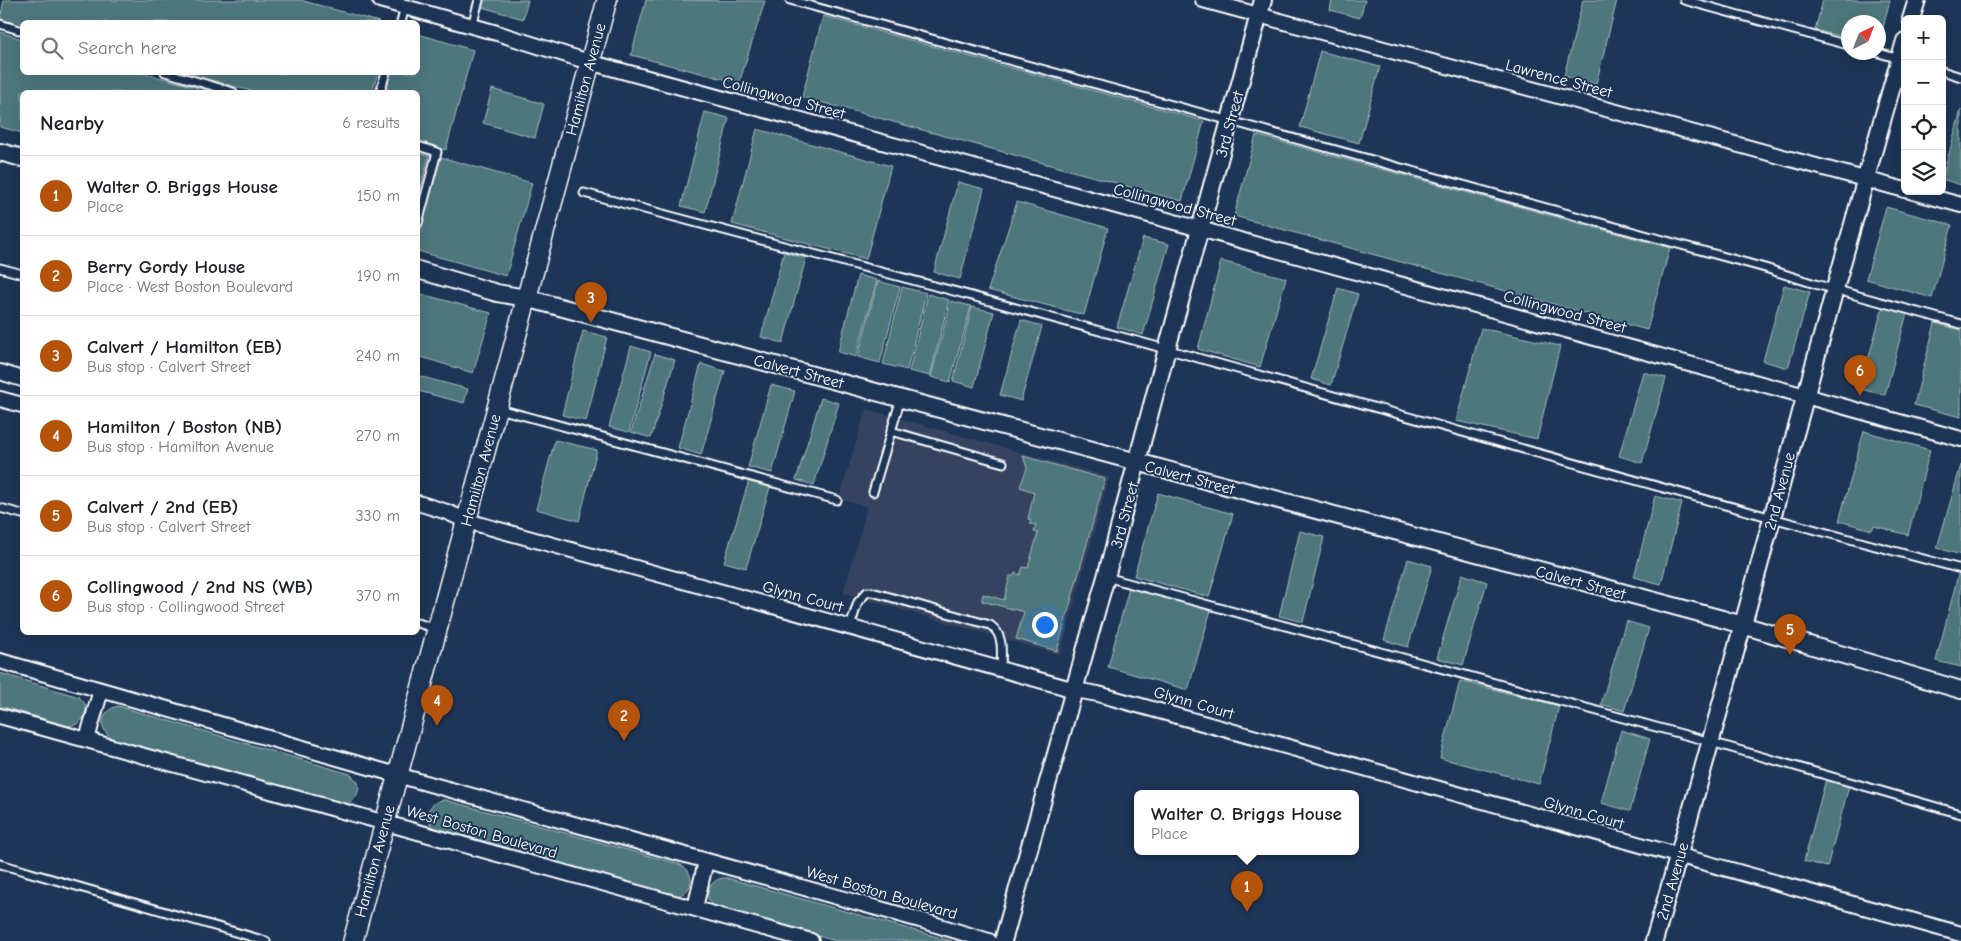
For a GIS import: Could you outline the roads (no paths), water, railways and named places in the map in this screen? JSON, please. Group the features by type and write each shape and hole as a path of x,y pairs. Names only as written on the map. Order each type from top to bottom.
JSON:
{"main road":[{"name":"Hamilton Avenue","path":"353,941 607,0"}],"street":[{"name":"Collingwood Street","path":"380,0 589,62 1961,438"},
{"name":"Lawrence Street","path":"1203,0 1261,8 1901,189"},
{"path":"1912,15 1917,0"},
{"name":"3rd Street","path":"1003,941 1138,463 1167,349 1261,8"},
{"name":"2nd Avenue","path":"1654,941 1744,625 1804,396 1865,178 1901,63"},
{"path":"0,152 20,157"},
{"path":"1925,195 1961,205"},
{"name":"Calvert Street","path":"420,271 497,293 526,298 1744,625 1961,690"},
{"path":"0,372 20,378"},
{"path":"0,399 20,404"},
{"name":"Glynn Court","path":"420,504 447,512 467,521 1961,934"},
{"name":"West Boston Boulevard","path":"0,661 397,775 989,941"},
{"path":"87,739 101,690"},
{"name":"West Boston Boulevard","path":"0,716 810,941"},
{"path":"694,908 706,861"}],"lane":[{"path":"472,26 479,0"},
{"path":"790,0 1765,268 1961,324"},
{"path":"1684,0 1841,43"},
{"path":"402,20 405,7"},
{"path":"0,24 20,30"},
{"path":"1886,55 1901,60"},
{"path":"1946,73 1961,77"},
{"path":"175,75 227,90"},
{"path":"381,90 385,75"},
{"path":"420,147 437,152 420,216"},
{"path":"584,193 1167,349 1772,519 1961,569"},
{"path":"0,268 20,273"},
{"path":"873,492 901,398"},
{"path":"496,408 837,500"},
{"path":"891,431 1003,463"},
{"path":"0,508 20,513"},
{"path":"1106,577 1711,742 1961,814"},
{"path":"850,627 858,602 866,592 916,604 990,625 999,632 1001,669"},
{"path":"420,624 436,628"},
{"path":"0,864 266,941"}],"place":[{"name":"Calvert / Hamilton (EB)","path":"591,323"},
{"name":"Collingwood / 2nd NS (WB)","path":"1860,396"},
{"name":"Calvert / 2nd (EB)","path":"1790,655"},
{"name":"Hamilton / Boston (NB)","path":"437,726"},
{"name":"Berry Gordy House","path":"624,741"},
{"name":"Walter O. Briggs House","path":"1247,912"}]}
